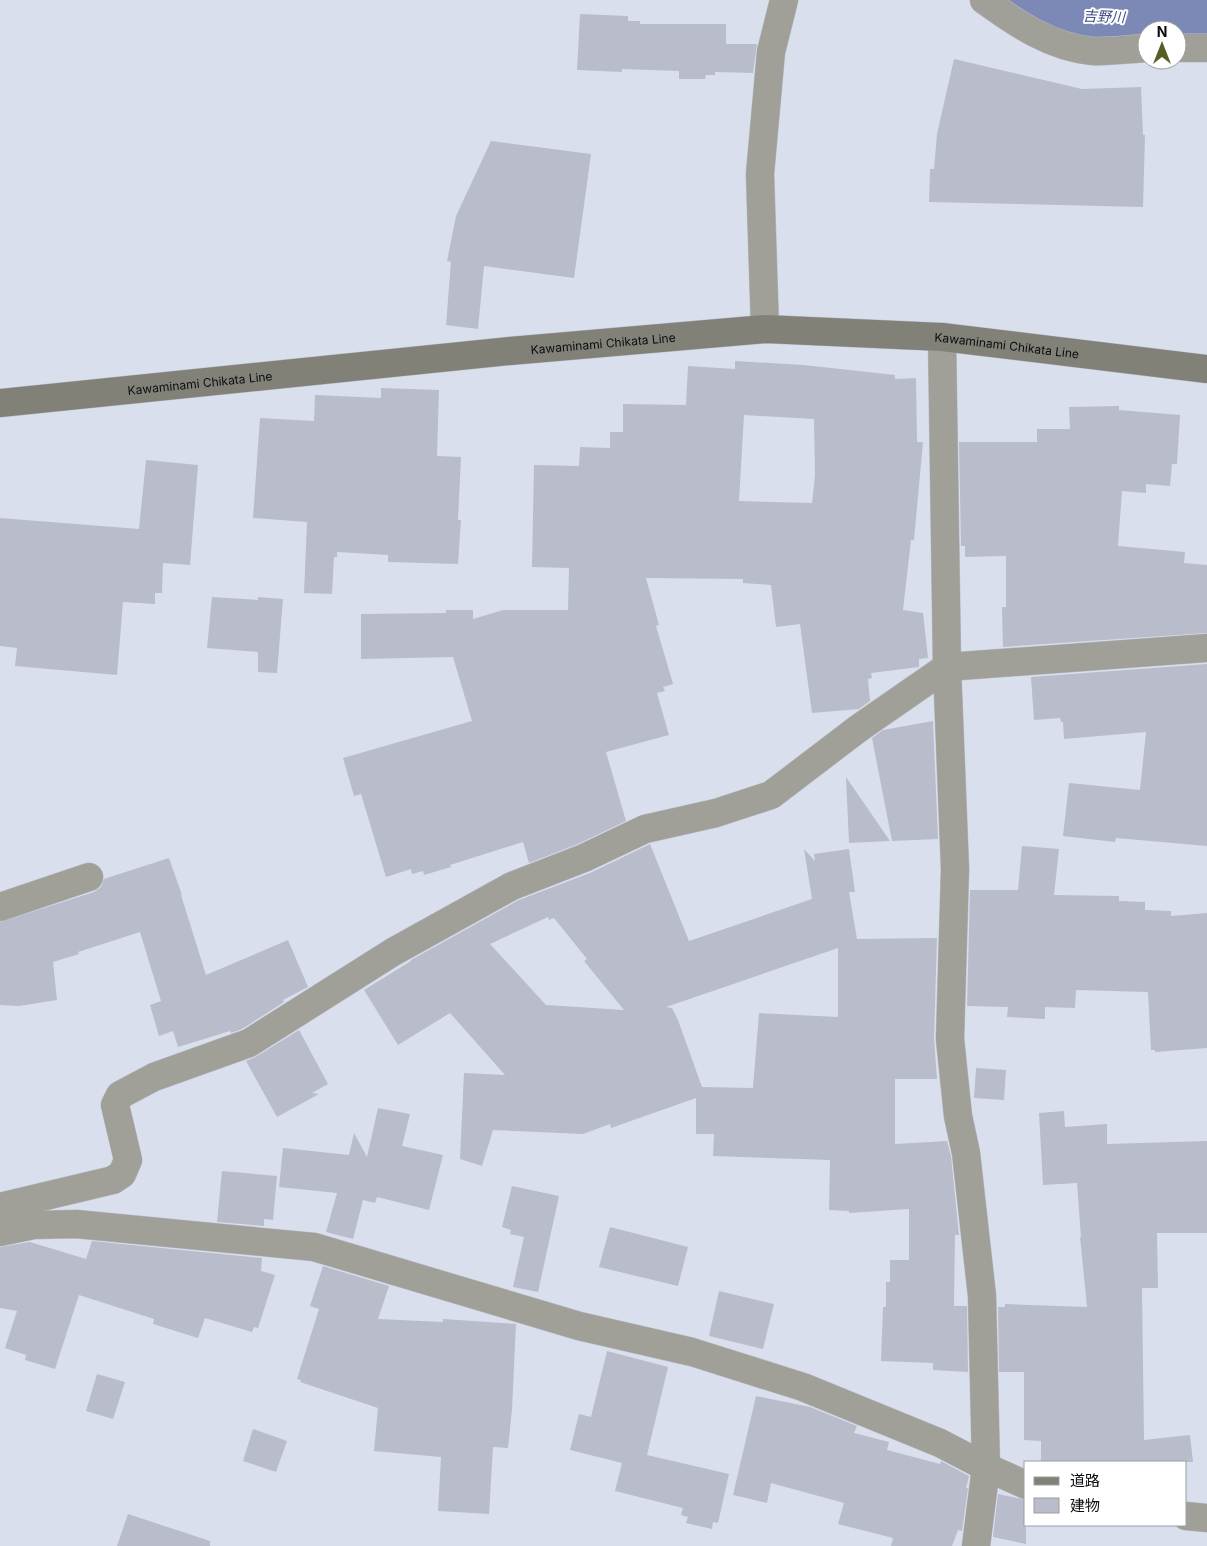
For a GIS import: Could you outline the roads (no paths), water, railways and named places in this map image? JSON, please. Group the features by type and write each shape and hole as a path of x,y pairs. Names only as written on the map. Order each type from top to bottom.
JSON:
{"main road":[{"name":"Kawaminami Chikata Line","path":"0,403 510,351 765,329 942,337 1207,369"}],"street":[{"path":"765,329 760,174 771,52 784,0"},
{"path":"984,0 1010,18 1056,44 1093,51 1137,49"},
{"path":"1187,48 1207,48"},
{"path":"942,337 946,667 955,869 950,1039 958,1116 966,1152 982,1296 986,1467 976,1546"},
{"path":"0,1208 113,1180 122,1174 128,1160 115,1105 120,1095 154,1077 249,1043 393,952 512,886 584,858 645,829 716,813 771,795 859,728 946,667 1207,648"},
{"path":"0,907 89,877"},
{"path":"0,1232 34,1225 76,1224 314,1247 579,1326 692,1352 803,1387 940,1443 1024,1484"},
{"path":"1187,1516 1207,1518"}],"waterway":[{"name":"吉野川","path":"1034,0 1052,12 1095,18 1207,16"}]}
